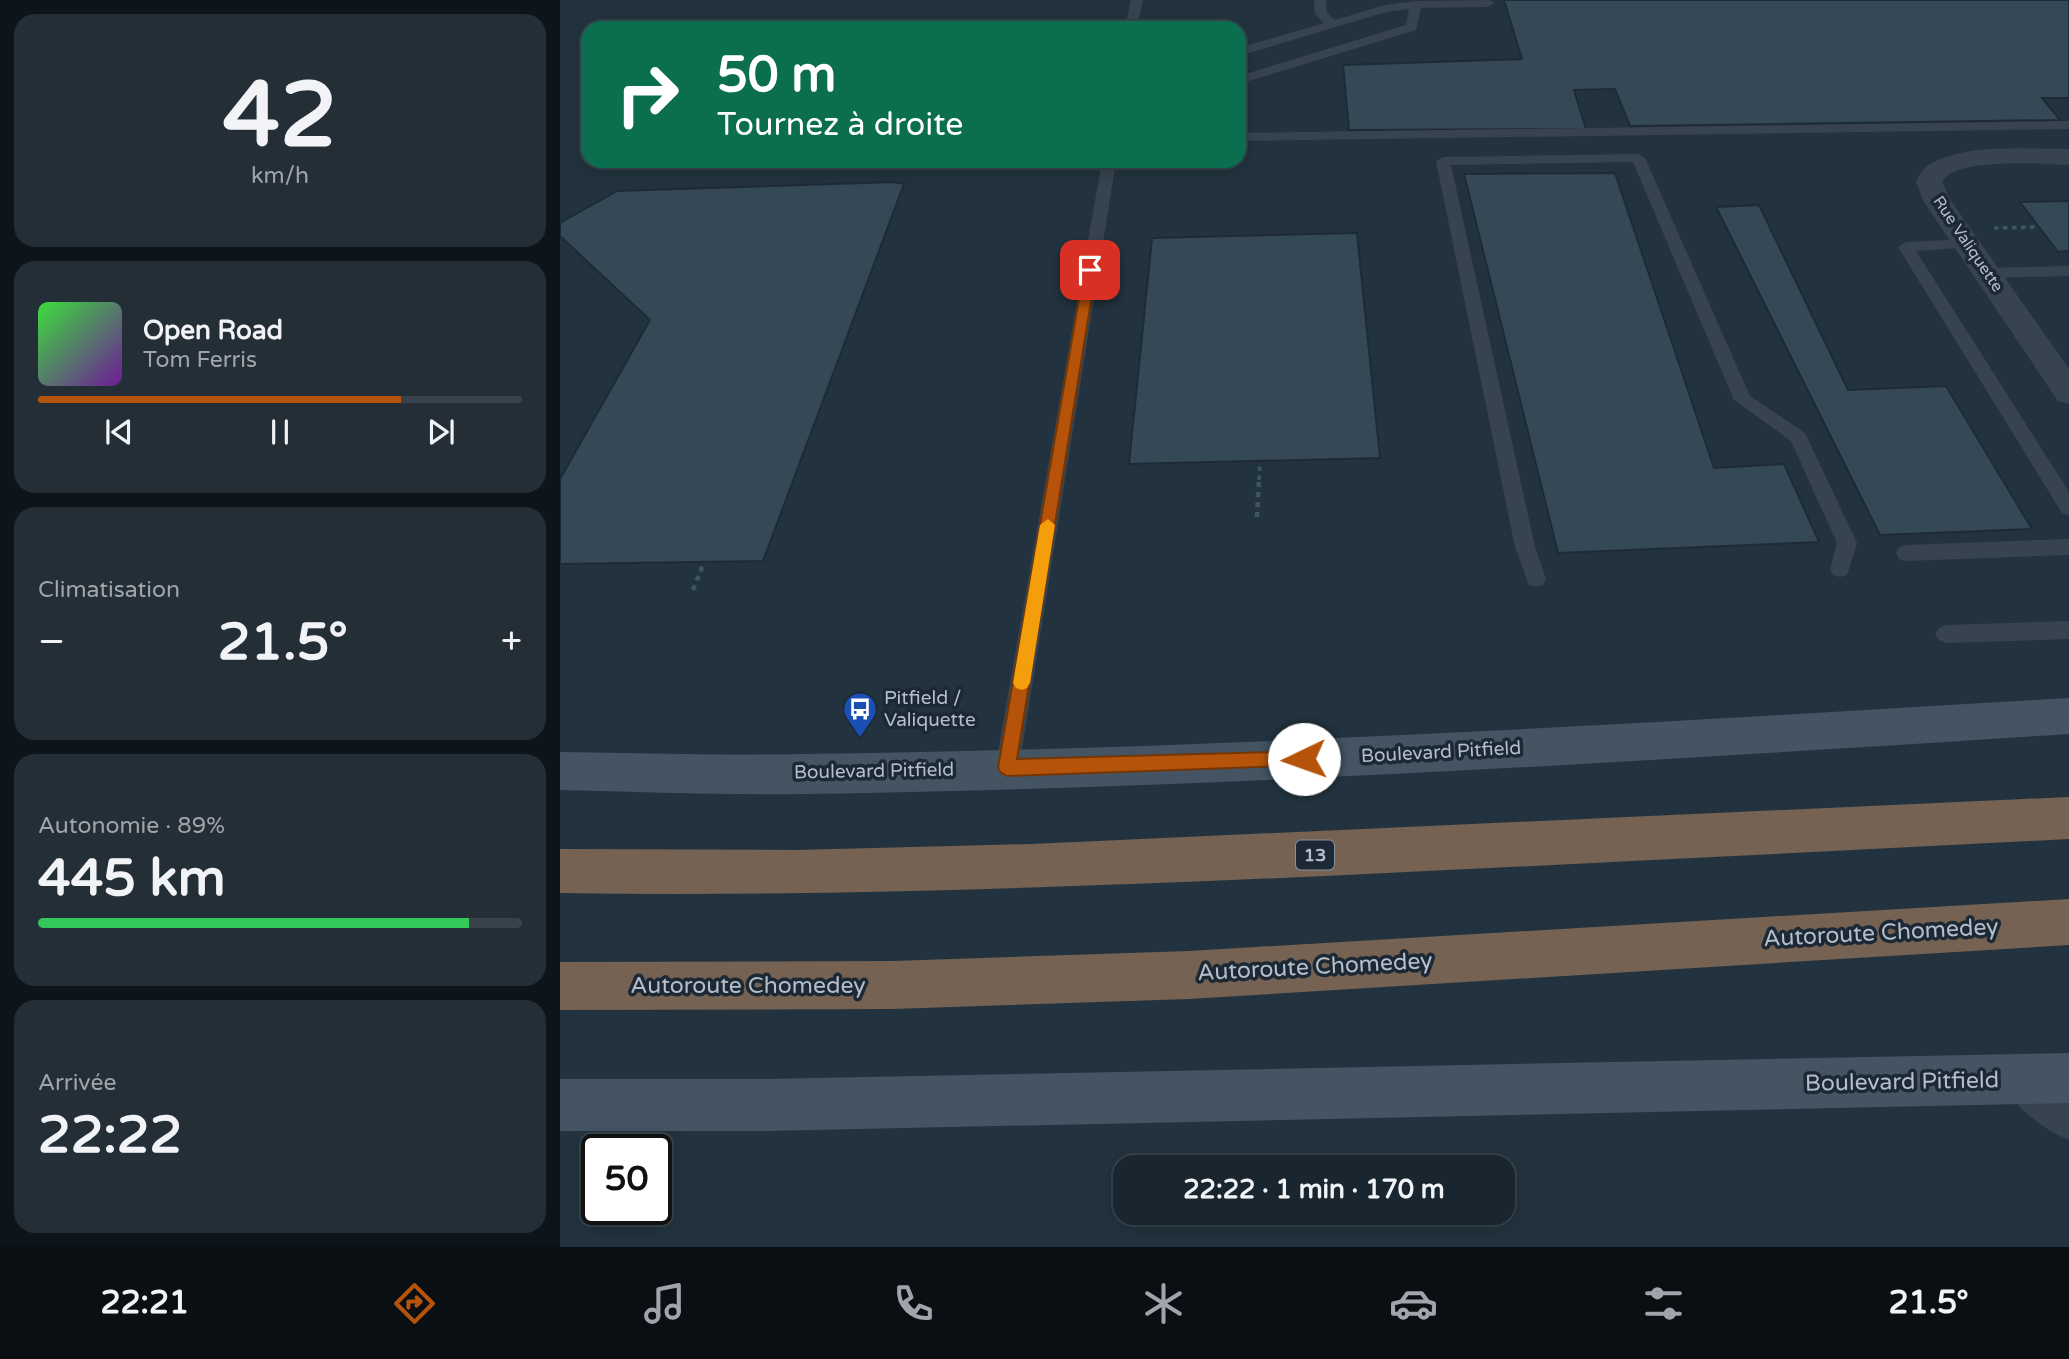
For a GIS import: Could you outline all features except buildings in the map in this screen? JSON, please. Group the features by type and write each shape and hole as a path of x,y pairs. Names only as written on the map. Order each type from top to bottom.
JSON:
{"highway":[{"name":"13","path":"560,871 651,874 999,867 1525,846 2069,818"},
{"name":"Autoroute Chomedey","path":"560,986 893,985 1189,975 2069,922"}],"main road":[{"name":"Boulevard Pitfield","path":"560,772 802,774 1248,762 2069,716"},
{"name":"Boulevard Pitfield","path":"560,1105 780,1105 2048,1079"}],"street":[{"name":"Rue Valiquette","path":"2069,157 1970,159 1944,165 1934,172 1929,181 1931,189 1977,236 1988,273 2069,393"},
{"path":"2048,1079 2069,1114"}],"lane":[{"path":"1132,21 1136,0"},
{"path":"1321,0 1321,14 1333,24"},
{"path":"1246,50 1385,9 1463,2 1488,3"},
{"path":"1246,57 1391,16 1416,5"},
{"path":"1246,78 1412,27 1416,5"},
{"path":"1246,137 2069,125"},
{"path":"1536,579 1522,534 1443,161 1638,158 1743,400 1798,437 1847,543 1840,569"},
{"path":"1007,768 1107,168"},
{"path":"1977,236 1906,247 2069,508"},
{"path":"1988,273 2069,271"},
{"path":"1906,553 2069,547"},
{"path":"1946,634 2069,630"}],"path":[{"path":"1977,236 2039,227"},
{"path":"1257,517 1260,462"},
{"path":"692,590 704,562"}],"slow traffic":[{"path":"1022,683 1048,525"}],"place":[{"name":"Pitfield / Valiquette","path":"860,739"}],"route":[{"path":"1090,270 1007,768 1304,759"}]}
